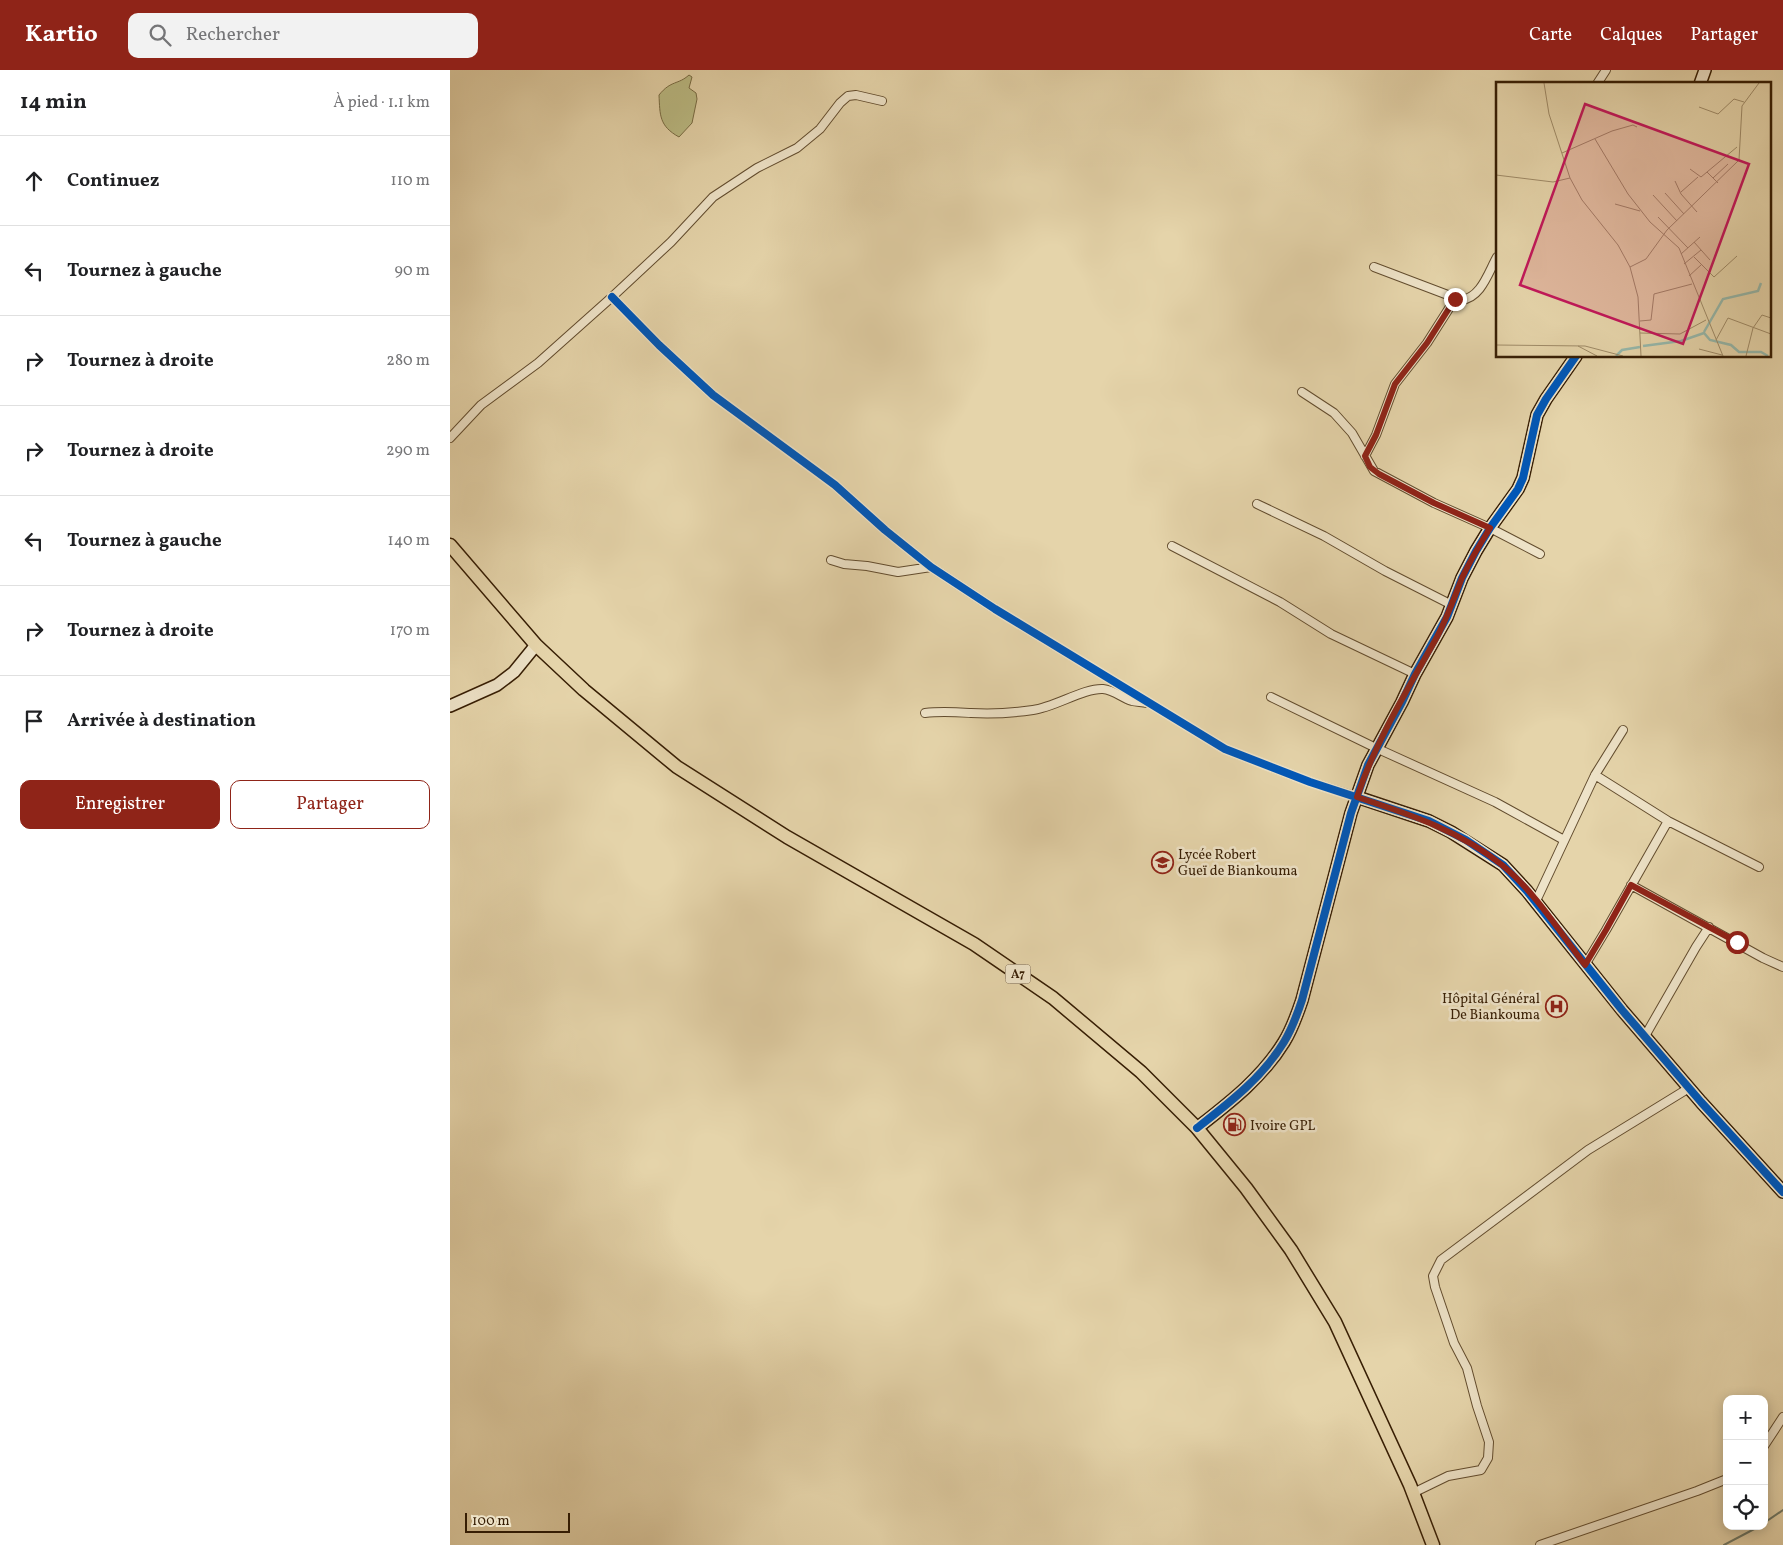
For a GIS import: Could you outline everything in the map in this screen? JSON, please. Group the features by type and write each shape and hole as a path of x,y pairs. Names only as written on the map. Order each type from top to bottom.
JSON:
{"main road":[{"name":"A7","path":"450,545 536,645 584,690 677,768 787,837 974,944 1053,998 1141,1072 1196,1128 1246,1188 1291,1250 1335,1322 1413,1493 1433,1545"}],"street":[{"path":"1598,82 1606,70"},
{"path":"1701,82 1705,70"},
{"path":"450,438 481,405 538,363 612,297 671,242 713,197 757,168 797,148 820,129 835,108 848,96 856,95 882,100"},
{"path":"1374,267 1455,299 1465,300 1473,297 1482,285 1496,259"},
{"path":"612,297 659,345 713,395 835,485 884,530 931,567 995,609 1225,749 1310,782 1429,821 1459,836 1503,865 1536,901 1585,965 1689,1088 1783,1192"},
{"path":"1365,456 1376,435 1395,384 1427,343 1455,299"},
{"path":"1196,1128 1250,1084 1277,1052 1291,1028 1305,992 1343,842 1368,765 1415,674 1436,638 1452,605 1462,578 1490,528 1524,478 1534,424 1541,407 1575,358"},
{"path":"1302,392 1334,413 1352,433 1374,471 1434,503 1490,528 1540,554"},
{"path":"1257,504 1324,536 1385,571 1452,605"},
{"path":"1172,546 1280,602 1331,634 1415,674"},
{"path":"831,560 844,564 898,572 931,567"},
{"path":"450,706 497,685 514,672 536,645"},
{"path":"925,713 942,711 973,714 1010,713 1035,710 1102,689 1115,692 1132,701 1149,703"},
{"path":"1271,697 1376,748 1495,802 1564,840"},
{"path":"1536,901 1595,776 1623,730"},
{"path":"1595,776 1668,821 1759,868"},
{"path":"1585,965 1668,821"},
{"path":"1631,885 1763,958 1783,966"},
{"path":"1645,1036 1709,927"},
{"path":"1413,1493 1448,1476 1481,1470 1488,1458 1489,1442 1467,1368 1454,1343 1435,1288 1433,1276 1442,1260 1588,1150 1689,1088"},
{"path":"1768,1440 1783,1417"},
{"path":"1540,1545 1723,1481"}],"green space":[{"path":"689,75 692,77 689,88 696,93 697,99 692,123 679,137 672,133 664,124 660,114 659,95 667,87"}],"waterway":[{"path":"1768,1520 1783,1510"},
{"path":"1724,1545 1752,1530"}],"cycle path":[{"path":"612,297 659,345 713,395 835,485 885,530 931,567 995,609 1225,749 1310,782 1429,821 1466,840 1503,865 1527,891 1622,1010 1701,1102 1783,1192"},
{"path":"1197,1128 1233,1099 1266,1067 1289,1032 1302,1000 1351,813 1368,765 1447,617 1462,578 1476,551 1518,489 1523,478 1537,415 1575,358"}],"place":[{"name":"Lycée Robert Gueï de Biankouma","path":"1162,862"},
{"name":"Hôpital Général De Biankouma","path":"1556,1006"},
{"name":"Ivoire GPL","path":"1234,1125"}],"route":[{"path":"1455,299 1437,329 1395,384 1384,409 1376,435 1365,456 1374,471 1394,483 1490,528 1462,578 1452,605 1436,638 1372,756 1357,797 1429,821 1466,840 1503,865 1528,891 1585,965 1631,885 1737,942"}]}
